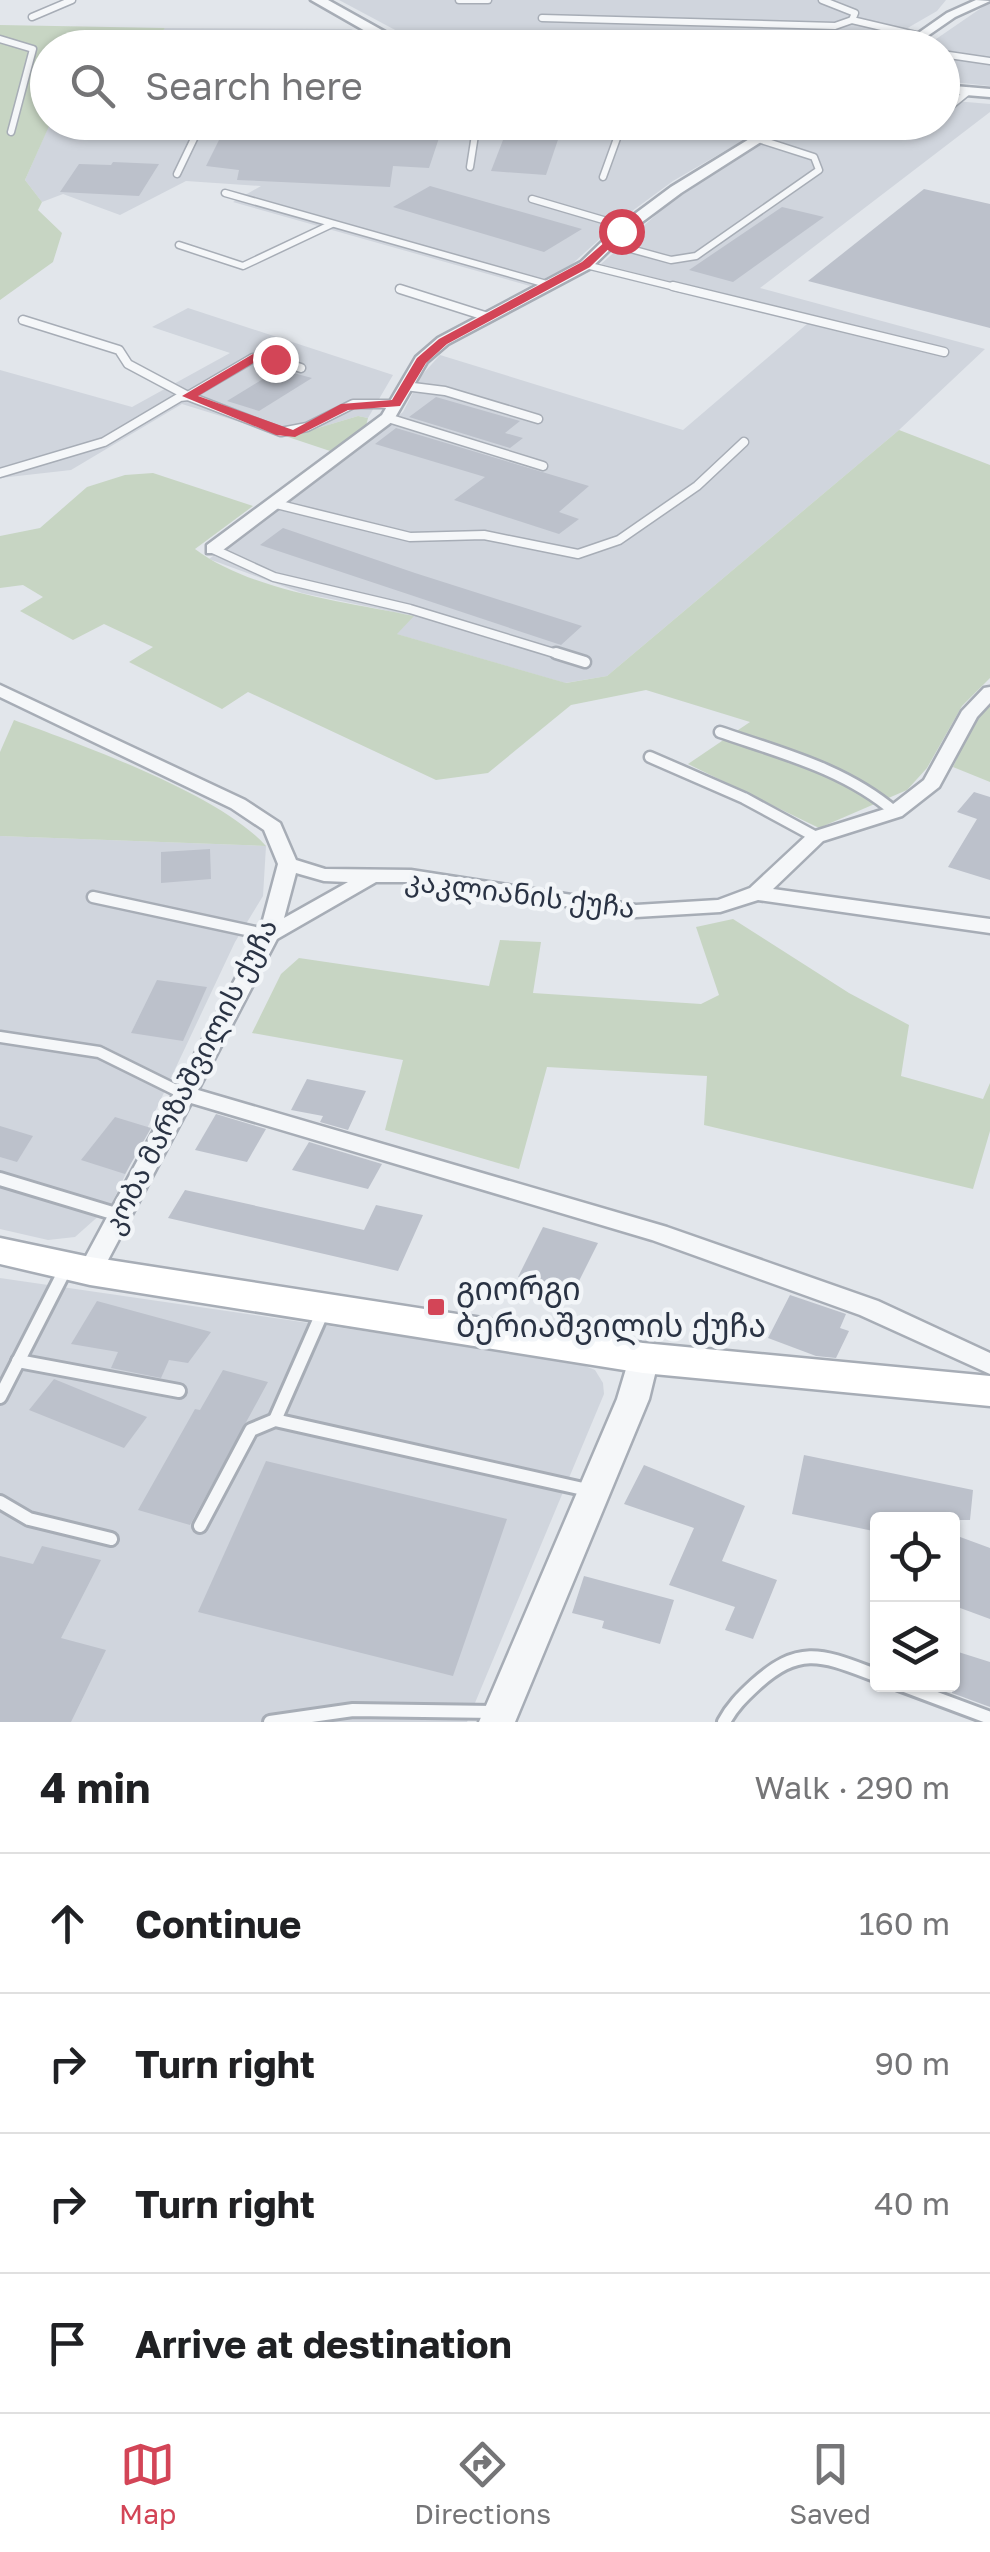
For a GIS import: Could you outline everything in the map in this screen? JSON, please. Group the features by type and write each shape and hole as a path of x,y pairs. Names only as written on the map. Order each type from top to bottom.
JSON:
{"main road":[{"path":"0,1251 78,1268 642,1358 990,1392"}],"street":[{"path":"951,15 962,0"},
{"path":"930,30 984,0"},
{"path":"323,1 375,30"},
{"path":"960,90 990,94"},
{"path":"213,550 392,411 421,360 443,341 586,265 627,226 754,140"},
{"path":"0,690 238,804 273,827 288,864"},
{"path":"757,893 816,837 895,812 932,783 969,715 990,692"},
{"name":"კაკლიანის ქუჩა","path":"288,864 324,875 412,876 636,911 720,906 757,893 990,926"},
{"name":"კობა მარზაშვილის ქუჩა","path":"78,1268 119,1216 269,935 288,864"},
{"path":"269,935 370,878"},
{"path":"182,1092 659,1233 869,1308 990,1364"},
{"path":"499,1717 633,1399 642,1358"}],"lane":[{"path":"32,17 72,0"},
{"path":"459,0 488,0"},
{"path":"542,18 836,26 852,20 855,14 850,8 822,0"},
{"path":"852,20 876,30"},
{"path":"0,39 30,48"},
{"path":"960,57 990,62"},
{"path":"11,132 30,60"},
{"path":"960,99 969,91"},
{"path":"177,174 193,140"},
{"path":"470,167 474,140"},
{"path":"604,177 617,140"},
{"path":"608,243 671,260 696,256 819,170 814,156 767,140"},
{"path":"225,193 550,285"},
{"path":"532,199 627,226"},
{"path":"179,245 243,266 333,224"},
{"path":"586,265 944,352"},
{"path":"400,289 488,318"},
{"path":"23,320 119,350 128,364 188,396 281,432 295,434 346,406 392,411 543,466"},
{"path":"0,473 104,442 253,358 268,358 301,368"},
{"path":"405,386 445,391 538,419"},
{"path":"272,503 410,538 484,534 578,554 619,540 696,486 744,442"},
{"path":"213,550 274,577 410,609 585,662"},
{"path":"720,732 847,778 875,791 895,812"},
{"path":"650,757 744,798 816,837"},
{"path":"92,896 269,935"},
{"path":"0,1036 99,1052 182,1092"},
{"path":"0,1179 119,1216"},
{"path":"0,1397 18,1361 78,1268"},
{"path":"274,1420 324,1308"},
{"path":"18,1361 178,1391"},
{"path":"200,1526 251,1430 274,1420 595,1491"},
{"path":"0,1502 29,1520 111,1538"},
{"path":"724,1722 768,1672 790,1656 814,1652 870,1673"},
{"path":"920,1692 990,1718"},
{"path":"270,1722 298,1715 396,1708 499,1717"}],"shaded area":[{"path":"339,0 946,0 937,11 904,30 395,30"},
{"path":"990,2 990,86 960,83 960,30 949,30"},
{"path":"165,28 353,30 164,30"},
{"path":"960,101 990,104 990,112 960,135"},
{"path":"43,140 744,140 673,181 624,217 571,265 530,286 233,202 261,186 186,181 120,215 63,194 42,202 25,180"},
{"path":"765,140 953,140 760,288 985,349 899,430 607,676 565,683 396,634 413,616 302,593 209,559 385,428 403,412 422,375 440,355 683,430 814,318 601,264 667,205"},
{"path":"188,308 393,375 368,418 358,416 288,437 182,404 71,470 0,478 0,370 132,407 230,353 152,327"},
{"path":"0,836 266,846 263,896 235,942 111,1205 75,1237 48,1240 0,1229"},
{"path":"0,1278 576,1362 595,1370 604,1394 467,1722 0,1722"}],"green space":[{"path":"0,25 165,28 30,30 30,140 43,140 25,180 42,202 38,210 62,233 53,262 0,300"},
{"path":"358,416 368,418 366,426 330,451 288,437"},
{"path":"899,430 990,465 990,678 962,706 927,768 907,790 819,828 688,764 750,722 646,690 571,705 488,773 436,780 248,692 222,709 129,662 153,647 104,624 73,640 20,611 43,597 23,585 0,588 0,536 40,528 87,487 125,475 153,473 253,506 195,549 243,575 300,593 414,616 397,634 566,683 607,676"},
{"path":"990,704 990,782 953,767 975,720"},
{"path":"14,720 112,757 184,790 244,826 266,846 0,836 0,752"},
{"path":"733,919 849,993 909,1025 901,1076 983,1099 990,1083 990,1131 973,1189 704,1125 707,1076 547,1067 519,1169 385,1130 403,1060 252,1033 281,974 299,958 489,986 500,940 541,942 533,993 701,1004 719,995 696,927"}],"building":[{"path":"219,140 438,140 429,168 393,166 390,187 237,180 239,170 206,166"},
{"path":"503,140 558,140 546,175 491,171"},
{"path":"79,164 159,164 139,196 60,192"},
{"path":"430,186 582,229 544,252 393,207"},
{"path":"924,189 990,204 990,328 808,281"},
{"path":"782,207 824,217 733,282 689,270"},
{"path":"279,369 312,378 259,411 227,401"},
{"path":"436,397 520,421 505,433 523,438 510,448 409,417"},
{"path":"396,428 589,486 559,512 579,519 559,534 454,500 485,477 375,444"},
{"path":"283,528 582,626 561,645 260,545"},
{"path":"974,792 990,797 990,880 948,867 977,819 957,812"},
{"path":"210,849 211,879 161,883 161,852"},
{"path":"157,980 207,987 183,1041 131,1033"},
{"path":"307,1079 366,1091 348,1130 320,1122 323,1116 291,1110"},
{"path":"216,1114 266,1129 247,1162 195,1150"},
{"path":"115,1117 151,1128 125,1174 81,1160"},
{"path":"0,1126 33,1136 17,1162 0,1157"},
{"path":"309,1142 382,1164 368,1189 292,1170"},
{"path":"185,1190 364,1230 376,1205 423,1215 398,1271 168,1218"},
{"path":"543,1227 598,1243 573,1293 518,1277"},
{"path":"790,1295 846,1314 840,1328 849,1331 836,1358 816,1356 768,1338"},
{"path":"97,1301 211,1332 188,1363 169,1360 161,1378 111,1368 118,1352 71,1344"},
{"path":"223,1370 268,1382 190,1525 138,1510 195,1409 200,1410"},
{"path":"54,1379 147,1417 124,1448 29,1410"},
{"path":"804,1455 973,1490 970,1520 960,1520 960,1512 870,1512 870,1530 792,1514"},
{"path":"266,1461 507,1519 453,1676 198,1612"},
{"path":"644,1465 745,1506 722,1561 777,1580 753,1639 725,1630 735,1607 669,1585 694,1528 624,1504"},
{"path":"960,1537 990,1548 990,1619 960,1608"},
{"path":"42,1546 101,1560 61,1638 106,1650 71,1722 0,1722 0,1556 33,1564"},
{"path":"584,1576 674,1600 660,1644 602,1628 604,1621 572,1613"},
{"path":"960,1653 990,1662 990,1707 952,1693 960,1692"}],"place":[{"name":"გიორგი ბერიაშვილის ქუჩა","path":"436,1307"}],"route":[{"path":"275,359 253,358 188,396 295,434 346,406 396,404 421,360 443,341 586,265 621,231"}]}
